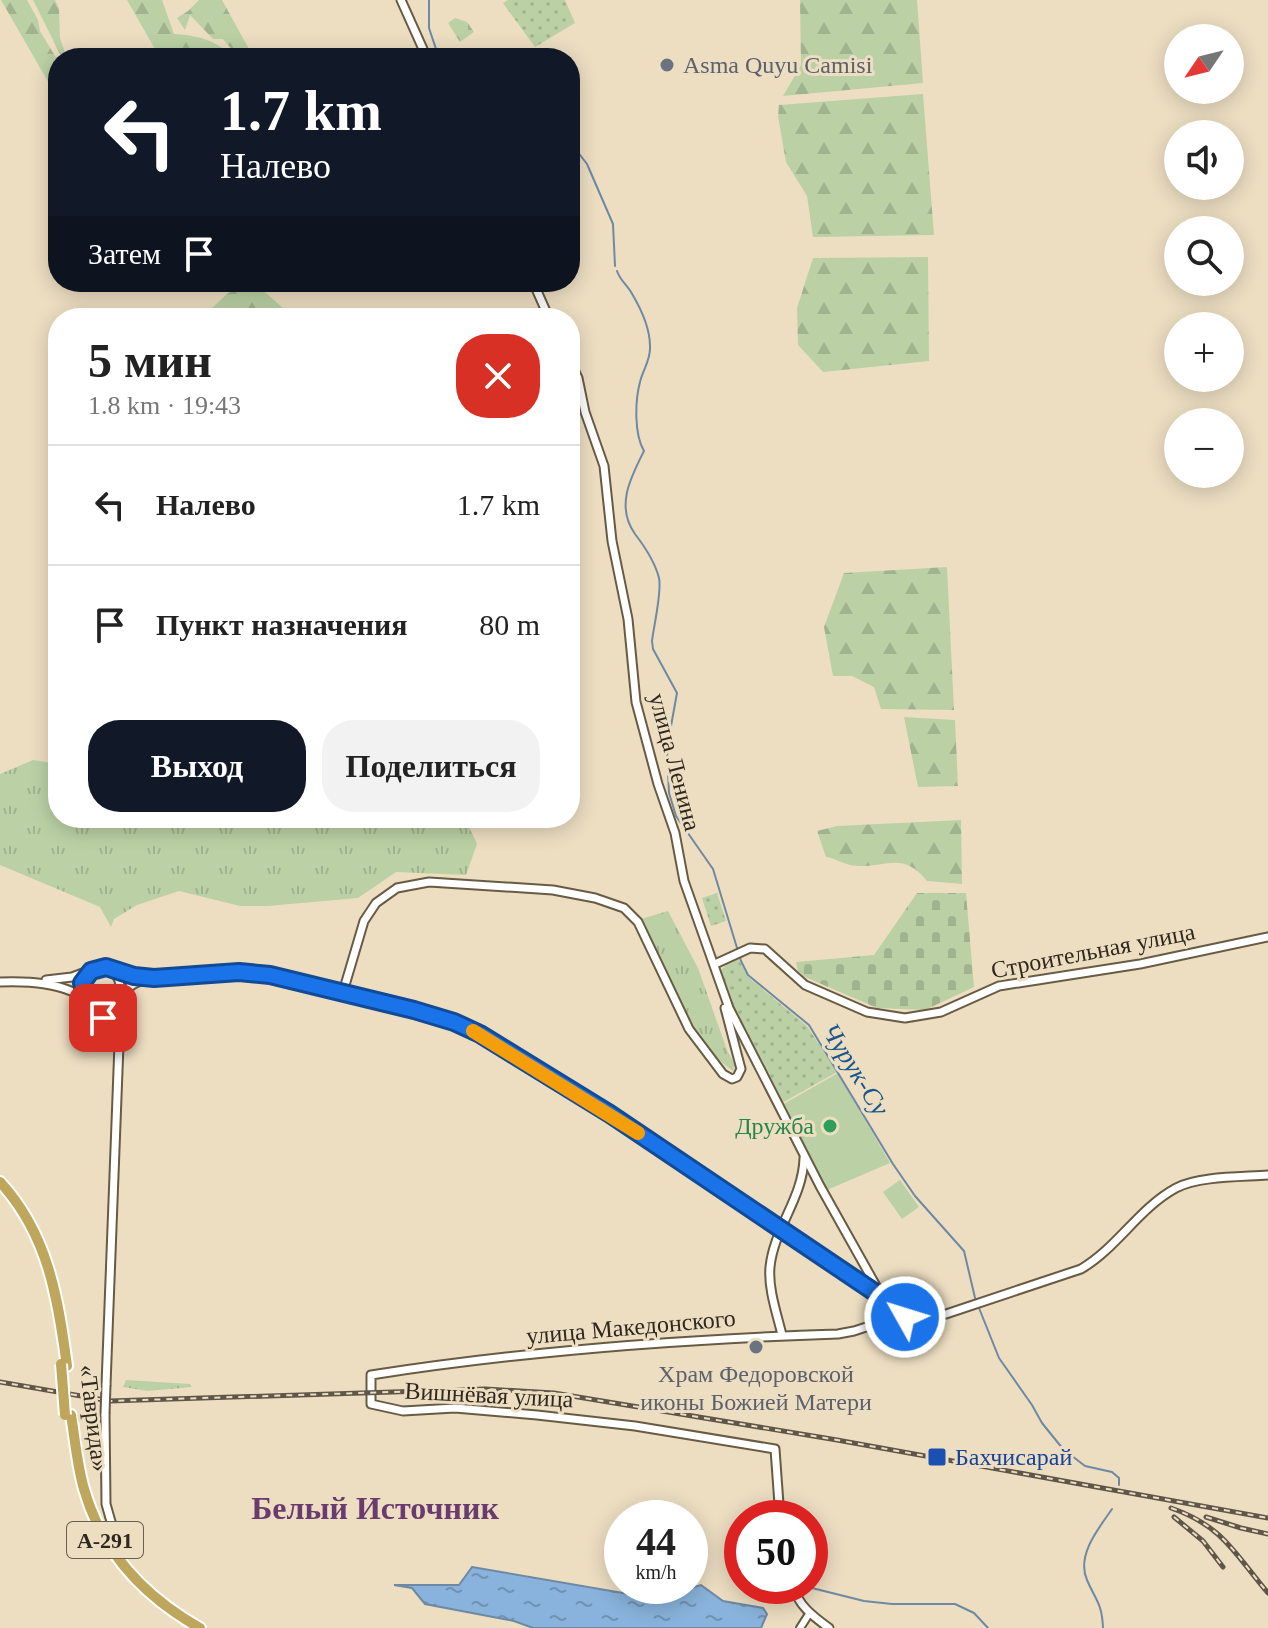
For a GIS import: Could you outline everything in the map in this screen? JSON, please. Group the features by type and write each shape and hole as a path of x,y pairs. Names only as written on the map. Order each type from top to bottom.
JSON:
{"highway":[{"name":"«Таврида»","path":"0,1182 26,1217 49,1264 60,1313 77,1486 97,1536 135,1589 189,1628"},
{"name":"«Таврида»","path":"0,1192 21,1220 43,1266 64,1365"},
{"name":"«Таврида»","path":"68,1415 90,1509 112,1552 131,1576 159,1602 200,1628"}],"main road":[{"path":"401,0 423,48"},
{"name":"улица Ленина","path":"580,388 604,466 612,541 627,605 636,702 675,833 684,881 729,1008 804,1156 894,1318"},
{"path":"343,992 364,921 376,903 397,888 429,882 553,890 595,898 624,908 638,922 689,1029 723,1074 731,1079 737,1077 741,1069 718,979"},
{"name":"Строительная улица","path":"715,964 750,948 765,949 805,985 867,1012 905,1018 941,1012 999,986 1140,964 1268,937"},
{"path":"0,982 72,977 103,967 154,978"},
{"path":"112,970 118,977 120,994 105,1414 106,1504 117,1549 131,1576"},
{"path":"87,1002 82,983 91,971"},
{"path":"87,1002 105,1005 133,984 154,978 239,972 270,975 454,1022 480,1034 610,1114 902,1311 923,1316"},
{"path":"35,981 66,987 87,1002 106,1021 117,1050"},
{"path":"782,1335 770,1272 773,1252 800,1187 804,1156"},
{"path":"902,1311 897,1311 894,1318 898,1322 946,1314 1081,1269 1099,1257 1149,1208 1177,1187 1268,1175"},
{"path":"800,1187 810,1179 820,1186"},
{"path":"902,1311 904,1320"},
{"name":"улица Македонского","path":"371,1375 575,1351 854,1331 894,1318"},
{"name":"Вишнёвая улица","path":"371,1375 371,1404 383,1409 455,1408 635,1426 775,1449 779,1500"},
{"path":"803,1604 809,1614 829,1628"}],"street":[{"path":"800,1628 809,1614"}],"green space":[{"path":"1,0 27,0 50,48 48,82"},
{"path":"33,0 55,0 59,8 64,48 57,48"},
{"path":"127,0 162,0 174,34 206,40 221,48 154,48"},
{"path":"199,0 222,0 248,48 231,48 223,39 213,39 190,15 185,30 177,18"},
{"path":"508,0 565,0 575,23 535,47 503,3"},
{"path":"800,0 917,0 923,83 783,96 801,65"},
{"path":"455,18 467,22 474,32 460,42 448,23"},
{"path":"923,94 934,235 813,237 807,196 786,162 779,105"},
{"path":"928,257 929,361 823,372 798,345 797,308 813,258"},
{"path":"265,292 283,308 212,308 228,293"},
{"path":"947,567 954,710 881,709 874,687 852,676 833,676 824,627 844,573"},
{"path":"904,717 955,720 958,786 918,787"},
{"path":"33,760 48,762 48,828 470,828 477,844 466,875 396,872 358,898 268,906 240,906 179,891 137,905 114,919 111,927 100,907 0,865 0,774"},
{"path":"961,820 962,884 927,881 909,865 900,863 862,866 826,857 817,831 837,826"},
{"path":"717,893 726,921 711,926 702,898"},
{"path":"917,893 966,893 974,987 925,1010 877,1008 805,977 798,971 796,962 874,955"},
{"path":"668,911 698,968 735,1065 733,1071 712,1055 690,1026 641,919"},
{"path":"738,958 748,977 807,1026 837,1072 782,1103 746,1039 724,988 721,970"},
{"name":"Дружба","path":"838,1073 890,1163 827,1190 809,1158 807,1148 802,1146 780,1106"},
{"path":"900,1180 919,1207 902,1219 883,1192"},
{"path":"126,1380 190,1384 192,1387 147,1391 123,1387"}],"water":[{"path":"472,1567 604,1590 604,1604 708,1604 708,1590 724,1604 763,1608 767,1614 761,1628 533,1628 514,1621 425,1604 412,1588 394,1585 459,1585"}],"waterway":[{"name":"Чурук-Су","path":"429,0 429,28 436,48"},
{"name":"Чурук-Су","path":"580,155 587,164 613,224 615,266"},
{"name":"Чурук-Су","path":"617,271 641,311 650,339 649,356 640,382 636,408 638,436 644,451 627,492 626,513 655,566 660,584 652,641 653,649 677,693 667,748 669,793 676,816 713,869 748,975 809,1025 893,1164 915,1196 964,1251 976,1302"},
{"name":"Чурук-Су","path":"979,1308 999,1358 1042,1423 1063,1449 1085,1466 1112,1472 1119,1478 1119,1485"},
{"name":"Чурук-Су","path":"1103,1628 1100,1607 1087,1580 1084,1561 1090,1542 1112,1509"},
{"path":"828,1592 892,1604 955,1604 974,1613 988,1628"}],"railway":[{"path":"0,1382 110,1401 485,1389 554,1393 837,1440 1268,1518"},
{"path":"1171,1508 1216,1532 1268,1593"},
{"path":"1174,1517 1203,1541 1223,1567"},
{"path":"1206,1517 1268,1534"}],"slow traffic":[{"path":"473,1031 638,1133"}],"place":[{"name":"Asma Quyu Camisi","path":"667,65"},
{"name":"Дружба","path":"830,1126"},
{"name":"Xрам Федоровской иконы Божией Матери","path":"756,1347"},
{"name":"Бахчисарай","path":"937,1457"}],"district":[{"name":"Белый Источник","path":"375,1508"}],"route":[{"path":"103,1018 87,1002 82,983 86,974 106,967 134,976 154,978 239,972 270,975 454,1022 480,1034 610,1114 904,1312 905,1317"}]}
